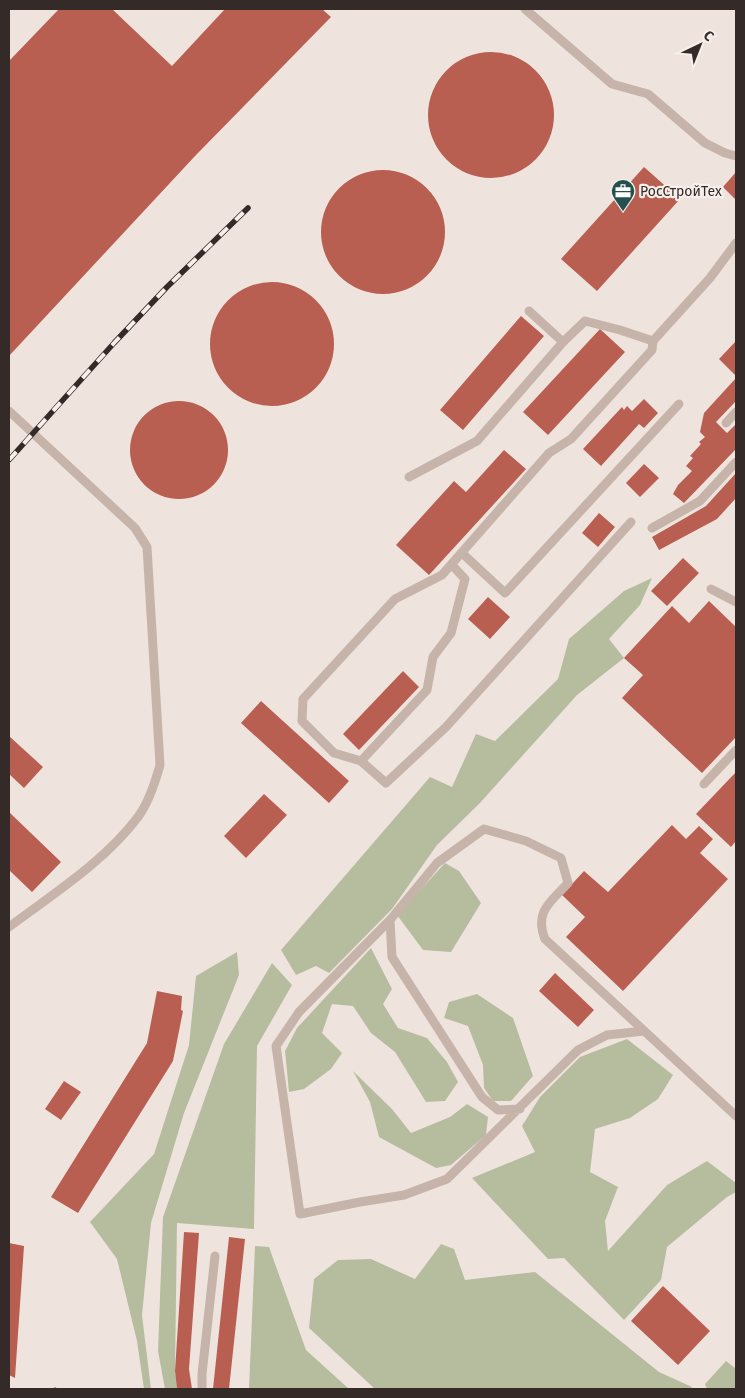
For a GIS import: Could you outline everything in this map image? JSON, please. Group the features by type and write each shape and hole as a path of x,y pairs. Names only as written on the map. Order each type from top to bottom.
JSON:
{"lane":[{"path":"525,9 612,84 648,94 705,142 736,156"},
{"path":"631,522 446,728 386,783 361,761 334,753 302,721 303,699 395,599 442,576 549,453 571,439 652,350 653,341 710,278 736,243"},
{"path":"530,311 563,342"},
{"path":"409,477 477,442 563,342 585,321 653,341"},
{"path":"462,553 505,592 679,404"},
{"path":"9,411 135,528 147,547 160,764 153,788 138,816 118,841 78,876 9,927"},
{"path":"726,423 736,412"},
{"path":"652,528 700,500 736,462"},
{"path":"361,761 427,690 433,657 451,633 465,579 452,565"},
{"path":"711,589 736,602"},
{"path":"704,784 736,750"},
{"path":"644,1031 607,1035 578,1050 447,1179 404,1195 300,1214 276,1046 299,1012 390,920 437,863 484,830 526,841 561,858 568,882 546,908 541,918 541,928 545,939 736,1116"},
{"path":"390,920 392,957 482,1097 498,1110 520,1108"},
{"path":"202,1389 215,1256"}],"green space":[{"path":"652,578 640,605 609,639 624,658 577,695 480,803 437,845 392,909 329,973 316,966 296,975 281,950 430,777 452,787 476,734 495,741 558,679 569,639 624,591"},
{"path":"445,863 459,871 481,903 451,952 423,950 397,915"},
{"path":"371,948 392,989 383,1004 398,1028 427,1038 447,1062 458,1082 445,1101 426,1102 395,1052 371,1033 353,1006 332,1004 322,1033 342,1053 331,1069 304,1089 289,1092 285,1051 297,1028"},
{"path":"237,952 239,975 184,1113 151,1223 142,1315 151,1389 144,1389 137,1341 117,1259 90,1222 154,1154 189,1045 196,976"},
{"path":"272,963 292,985 257,1046 254,1229 177,1223 175,1371 177,1389 165,1389 158,1351 163,1217 224,1044"},
{"path":"477,994 513,1018 533,1076 511,1101 493,1101 484,1088 483,1065 468,1026 444,1018 449,1002"},
{"path":"627,1039 673,1075 658,1099 630,1118 595,1129 590,1172 618,1187 605,1221 608,1251 667,1185 707,1161 736,1183 736,1192 727,1197 667,1247 661,1280 624,1320 564,1258 548,1259 472,1178 535,1152 522,1126 540,1097 580,1057"},
{"path":"353,1071 392,1109 411,1133 450,1117 467,1104 488,1117 486,1135 451,1165 436,1168 379,1137 370,1102"},
{"path":"441,1244 454,1249 465,1280 535,1272 659,1372 692,1387 690,1389 375,1389 309,1328 314,1279 338,1260 371,1259 415,1279"},
{"path":"255,1246 269,1247 306,1350 349,1389 249,1389"},
{"path":"726,1361 735,1368 736,1389 707,1389 705,1384"}],"building":[{"path":"59,9 112,9 172,66 225,9 322,9 331,17 196,155 9,356 9,61"},
{"path":"491,52 515,57 526,62 536,70 544,80 549,91 554,115 549,139 544,150 536,160 526,168 515,173 491,178 467,173 456,168 446,160 438,150 433,139 428,115 433,91 438,80 446,70 456,62 467,57"},
{"path":"644,167 680,199 597,291 561,259"},
{"path":"383,170 407,175 418,180 427,188 435,197 440,208 445,232 440,256 435,267 427,276 418,284 407,289 383,294 359,289 348,284 339,276 331,267 326,256 321,232 326,208 331,197 339,188 348,180 359,175"},
{"path":"736,172 736,200 723,187"},
{"path":"272,282 296,286 316,300 330,320 334,344 330,368 316,388 296,402 272,406 248,402 228,388 214,368 210,344 214,320 228,300 248,286"},
{"path":"521,316 544,336 463,430 440,410"},
{"path":"600,329 625,352 548,435 523,412"},
{"path":"736,341 736,376 719,359"},
{"path":"736,378 736,401 716,422 727,433 736,424 736,449 684,503 673,494 678,485 692,471 686,466 693,458 690,456 701,444 699,442 705,437 700,432 704,413"},
{"path":"644,399 658,413 644,428 639,424 601,466 583,449 622,407 624,410 627,406 632,411"},
{"path":"169,401 189,401 198,404 214,415 225,431 228,440 228,460 225,469 214,485 198,496 189,499 169,499 152,491 138,477 130,460 130,440 138,423 152,409"},
{"path":"504,450 526,469 429,575 396,545 454,481 466,492"},
{"path":"644,464 659,478 640,497 626,483"},
{"path":"736,473 736,498 717,519 659,550 652,537 706,506"},
{"path":"599,513 615,527 598,547 582,533"},
{"path":"683,558 699,573 667,606 651,591"},
{"path":"488,597 510,617 490,639 468,619"},
{"path":"709,601 736,627 736,737 702,773 622,698 643,675 624,658 672,606 689,623"},
{"path":"403,671 419,687 359,750 343,734"},
{"path":"261,701 349,781 329,803 241,723"},
{"path":"9,736 43,767 24,788 9,774"},
{"path":"736,772 736,841 731,847 696,814"},
{"path":"264,794 287,815 246,858 224,836"},
{"path":"9,812 61,862 32,892 9,870"},
{"path":"672,825 686,839 699,826 713,839 700,853 728,879 623,991 566,937 585,917 562,895 584,871 608,892"},
{"path":"555,973 594,1010 578,1027 539,991"},
{"path":"157,991 182,996 181,1010 183,1011 173,1061 78,1213 51,1197 147,1043"},
{"path":"64,1081 81,1092 61,1120 45,1109"},
{"path":"184,1232 199,1233 189,1369 192,1389 177,1389 175,1371"},
{"path":"229,1237 245,1239 229,1389 213,1389"},
{"path":"9,1243 24,1246 15,1378 9,1375"},
{"path":"663,1286 710,1331 678,1365 631,1321"}],"railway":[{"path":"9,460 167,287 248,208"}],"place":[{"name":"РосСтройТех","path":"623,212"}]}
